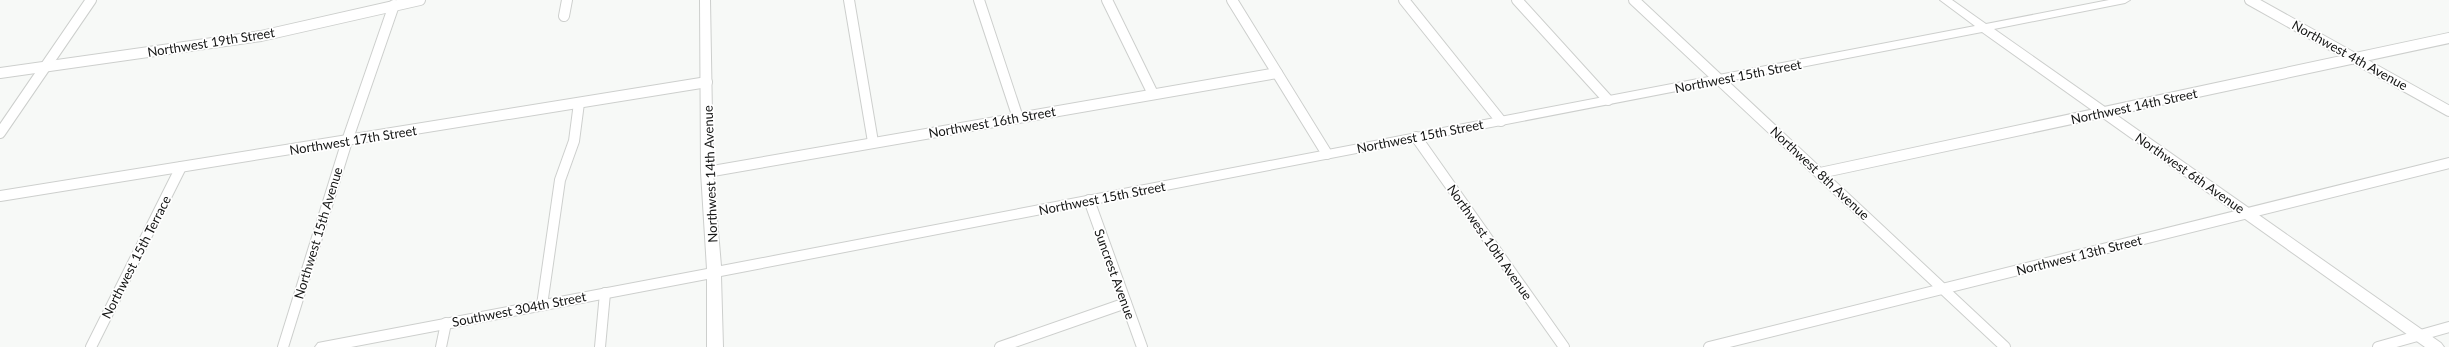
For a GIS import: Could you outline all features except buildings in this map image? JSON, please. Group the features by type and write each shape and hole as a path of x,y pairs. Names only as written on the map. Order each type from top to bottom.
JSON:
{"street":[{"path":"0,133 91,0"},
{"name":"Northwest 19th Street","path":"0,73 261,36 420,0"},
{"path":"564,16 567,0"},
{"name":"Northwest 14th Avenue","path":"705,0 707,172 714,271 715,347"},
{"path":"849,0 873,142"},
{"path":"979,0 1018,118"},
{"path":"1107,0 1153,94"},
{"path":"1232,0 1327,154"},
{"path":"1404,0 1501,121"},
{"path":"1517,0 1608,100"},
{"name":"Northwest 8th Avenue","path":"1635,0 2005,347"},
{"name":"Northwest 6th Avenue","path":"1944,0 2436,347"},
{"name":"Northwest 15th Street","path":"714,271 1416,138 1608,100 1720,80 2125,0"},
{"name":"Northwest 4th Avenue","path":"2250,0 2449,111"},
{"name":"Northwest 15th Avenue","path":"283,347 347,141 394,5"},
{"name":"Northwest 14th Street","path":"1820,173 2449,38"},
{"name":"Northwest 16th Street","path":"707,172 1277,73"},
{"name":"Northwest 17th Street","path":"0,196 707,82"},
{"path":"542,305 560,180 574,141 579,103"},
{"name":"Northwest 10th Avenue","path":"1416,138 1564,347"},
{"name":"Northwest 13th Street","path":"1709,347 2449,163"},
{"name":"Northwest 15th Terrace","path":"91,347 181,167"},
{"name":"Suncrest Avenue","path":"1089,200 1142,347"},
{"name":"Southwest 304th Street","path":"323,347 714,271"},
{"path":"600,347 605,293"},
{"path":"1000,347 1126,303"},
{"path":"441,347 446,323"},
{"path":"2378,347 2449,327"}]}
